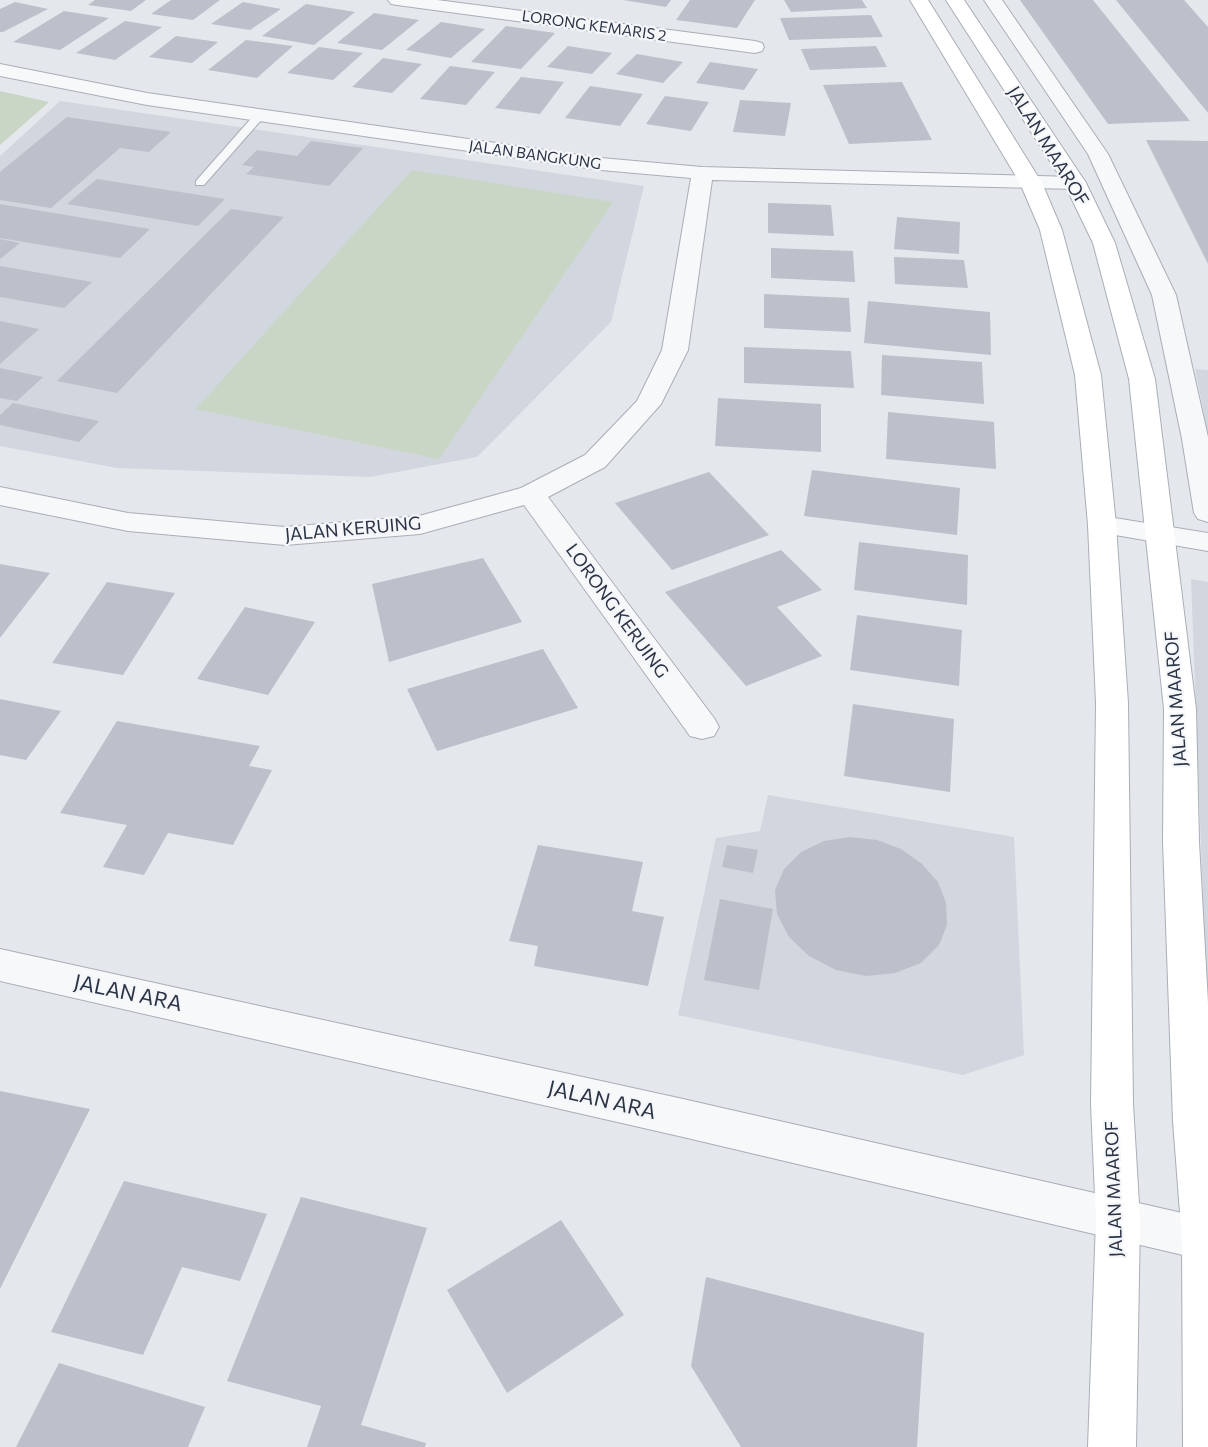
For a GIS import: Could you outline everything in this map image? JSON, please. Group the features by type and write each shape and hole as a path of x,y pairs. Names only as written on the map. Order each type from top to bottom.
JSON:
{"main road":[{"name":"JALAN MAAROF","path":"920,0 1031,183 1051,230 1089,375 1102,525 1112,703 1112,1104 1118,1220 1112,1447"},
{"name":"JALAN MAAROF","path":"955,0 1075,183 1104,243 1142,379 1180,709 1181,842 1194,1121 1204,1239 1207,1447"}],"street":[{"name":"LORONG KEMARIS 2","path":"397,0 755,47"},
{"name":"JALAN MAAROF","path":"993,0 1098,154 1164,295 1202,440 1208,513"},
{"name":"JALAN BANGKUNG","path":"0,70 147,99 601,164 702,173 1075,183"},
{"name":"JALAN KERUING","path":"0,496 128,522 285,536 420,525 531,494 595,461 648,404 675,350 702,173"},
{"name":"LORONG KERUING","path":"531,494 702,727"},
{"path":"1102,525 1208,542"},
{"name":"JALAN ARA","path":"0,965 660,1113 1204,1239"}],"lane":[{"path":"200,183 259,116"}],"shaded area":[{"path":"60,101 644,186 611,322 477,457 370,477 117,468 0,446 0,156"},
{"path":"1195,369 1208,370 1208,434"},
{"path":"1191,579 1208,582 1208,1031"},
{"path":"768,795 1014,837 1024,1055 963,1075 678,1015 716,838 760,831"}],"green space":[{"path":"0,91 49,102 0,145"},
{"path":"412,170 613,202 439,459 196,409"}],"building":[{"path":"95,0 146,0 131,11 88,5"},
{"path":"171,0 220,0 193,20 151,14"},
{"path":"623,0 671,0 666,7"},
{"path":"690,0 755,0 737,28 676,20"},
{"path":"784,0 862,0 867,8 791,12"},
{"path":"1020,0 1093,0 1190,121 1108,124"},
{"path":"1116,0 1184,0 1208,27 1208,113"},
{"path":"15,2 48,9 0,32 0,9"},
{"path":"243,2 281,9 250,30 211,24"},
{"path":"306,4 355,12 314,45 262,36"},
{"path":"64,11 109,18 60,50 13,42"},
{"path":"374,13 419,20 382,50 337,43"},
{"path":"871,15 883,37 789,40 780,18"},
{"path":"125,21 162,27 115,60 76,53"},
{"path":"441,22 485,29 451,58 406,50"},
{"path":"506,26 555,33 521,69 471,62"},
{"path":"176,36 218,42 192,63 149,57"},
{"path":"246,40 293,46 257,78 208,70"},
{"path":"568,46 612,53 592,74 547,67"},
{"path":"876,46 887,67 810,70 801,49"},
{"path":"319,47 363,53 333,80 287,73"},
{"path":"637,54 683,62 663,83 616,74"},
{"path":"383,58 422,64 392,93 352,87"},
{"path":"710,62 758,69 744,90 696,83"},
{"path":"450,66 495,72 466,105 420,99"},
{"path":"521,77 564,82 540,114 495,108"},
{"path":"902,82 932,140 849,144 823,85"},
{"path":"590,86 643,94 620,126 565,118"},
{"path":"665,96 709,102 691,131 646,124"},
{"path":"740,100 791,103 785,136 733,132"},
{"path":"67,117 171,132 149,152 120,148 51,208 0,200 0,172"},
{"path":"1146,140 1208,141 1208,264"},
{"path":"311,141 363,148 329,186 246,174 254,167 242,165 257,150 297,156"},
{"path":"97,179 225,199 198,226 67,204"},
{"path":"768,203 831,205 834,236 768,233"},
{"path":"0,204 150,229 120,258 0,238"},
{"path":"231,209 284,217 117,393 57,381"},
{"path":"897,217 960,222 959,254 894,249"},
{"path":"0,239 20,243 0,259"},
{"path":"771,248 853,251 855,282 771,278"},
{"path":"894,257 964,260 968,288 895,284"},
{"path":"0,266 92,282 64,308 0,297"},
{"path":"764,294 849,298 851,332 764,328"},
{"path":"868,301 990,312 991,355 864,343"},
{"path":"0,321 39,329 0,364"},
{"path":"744,347 851,351 854,388 744,383"},
{"path":"882,355 982,362 984,404 881,395"},
{"path":"0,368 43,377 17,401 0,398"},
{"path":"718,398 821,404 821,452 715,446"},
{"path":"13,403 99,421 79,442 0,425 0,415"},
{"path":"888,412 994,422 996,469 886,459"},
{"path":"812,470 960,488 957,535 804,516"},
{"path":"709,472 769,535 672,570 615,503"},
{"path":"859,542 968,555 967,605 854,590"},
{"path":"781,550 822,590 777,607 822,656 746,686 665,592"},
{"path":"483,558 522,622 389,662 372,584"},
{"path":"0,564 50,573 0,638"},
{"path":"107,582 175,593 123,675 52,663"},
{"path":"245,607 315,622 268,695 197,679"},
{"path":"857,615 962,630 959,686 850,670"},
{"path":"543,649 578,708 437,751 407,689"},
{"path":"0,699 61,711 26,760 0,755"},
{"path":"853,704 954,719 950,792 844,776"},
{"path":"117,721 260,746 249,766 272,770 233,845 168,833 144,875 103,867 127,825 60,813"},
{"path":"850,837 877,840 901,849 922,864 938,882 946,903 947,925 939,945 921,963 895,973 866,976 836,970 809,956 789,937 777,914 775,890 784,869 801,852 824,841"},
{"path":"538,845 643,862 632,911 664,917 648,986 534,966 538,946 509,941"},
{"path":"727,845 758,850 753,873 722,867"},
{"path":"720,899 773,909 759,990 704,980"},
{"path":"0,1091 90,1109 0,1289"},
{"path":"124,1181 267,1214 240,1281 182,1267 143,1355 51,1332"},
{"path":"301,1197 427,1228 361,1425 426,1443 425,1447 307,1447 321,1406 227,1381"},
{"path":"561,1220 624,1315 507,1393 447,1290"},
{"path":"706,1277 924,1333 917,1447 741,1447 691,1366"},
{"path":"59,1363 205,1407 188,1447 16,1447"}]}
